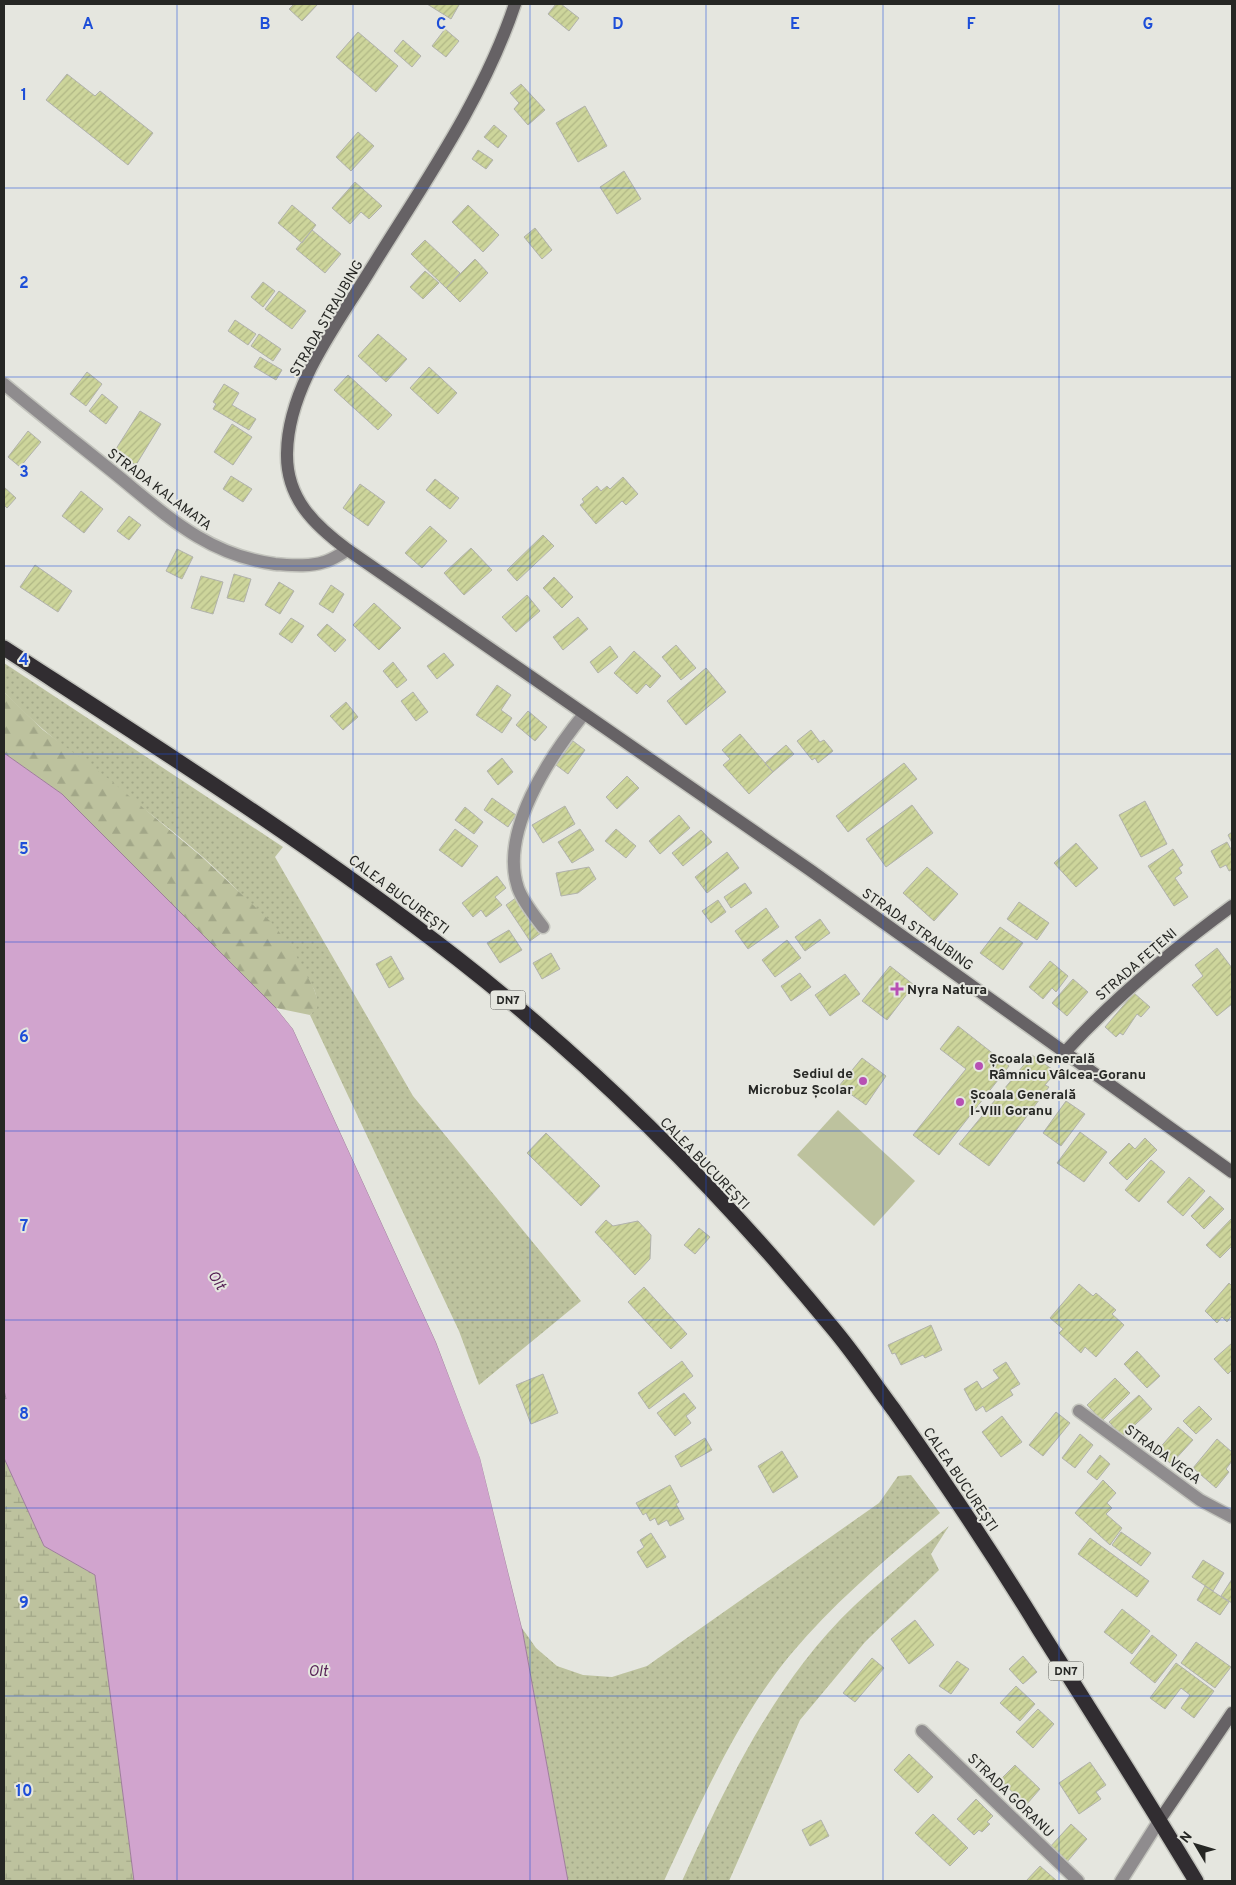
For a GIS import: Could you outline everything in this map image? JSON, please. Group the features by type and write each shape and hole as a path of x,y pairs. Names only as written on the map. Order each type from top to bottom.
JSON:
{"highway":[{"name":"CALEA BUCUREȘTI","path":"4,648 308,848 416,926 470,968 582,1065 705,1185 756,1239 834,1329 917,1443 987,1545 1196,1881"}],"main road":[{"name":"STRADA STRAUBING","path":"515,4 500,44 470,104 307,377 294,410 288,434 289,478 295,497 320,528 348,550 810,870 1232,1172"},
{"name":"STRADA FEȚENI","path":"1065,1052 1136,981 1232,906"},
{"path":"1159,1821 1232,1713"}],"street":[{"name":"STRADA KALAMATA","path":"4,384 173,520 204,542 231,554 260,562 289,565 308,565 325,562 348,550"},
{"path":"543,927 519,889 515,873 518,836 536,786 552,758 584,714"},
{"name":"STRADA VEGA","path":"1079,1411 1200,1500 1232,1517"},
{"name":"STRADA GORANU","path":"922,1731 1078,1881"},
{"path":"1121,1881 1159,1821"}],"green space":[{"path":"4,663 283,847 275,857 413,1096 581,1301 479,1385 459,1331 310,1015 317,1003 314,989 260,915 212,866 183,840 61,744 4,692"},
{"path":"4,692 43,730 110,780 202,857 271,922 292,948 314,989 318,1001 317,1008 310,1015 276,1008 62,794 4,753"},
{"path":"838,1110 915,1181 874,1226 797,1155"},
{"path":"4,1458 44,1546 95,1575 134,1881 4,1881"},
{"path":"911,1475 940,1513 844,1598 791,1654 772,1679 721,1763 664,1881 568,1881 522,1628 536,1648 557,1666 583,1675 612,1677 647,1666 879,1503 898,1476"},
{"path":"949,1526 931,1554 939,1570 865,1642 800,1720 729,1881 682,1881 735,1771 755,1735 800,1667 826,1635 854,1606"}],"water":[{"name":"Olt","path":"4,753 62,794 276,1008 293,1029 436,1342 480,1457 522,1628 568,1881 134,1881 95,1575 44,1546 4,1458 4,1398 6,1399 4,1390"}],"pier":[{"path":"276,1008 295,1028 439,1341 483,1457 526,1633 522,1628 480,1458 436,1342 293,1029"}],"building":[{"path":"294,4 318,4 302,21 289,9"},
{"path":"427,4 458,4 459,5 451,19"},
{"path":"556,4 561,4 579,18 569,31 548,14"},
{"path":"445,29 459,41 446,57 432,46"},
{"path":"358,32 398,66 376,92 336,57"},
{"path":"403,40 421,56 412,67 394,51"},
{"path":"67,74 95,96 100,91 153,133 128,165 46,100"},
{"path":"521,84 545,110 528,125 514,109 519,103 510,93"},
{"path":"585,106 607,146 578,162 556,123"},
{"path":"494,125 507,136 498,148 484,137"},
{"path":"358,132 374,146 351,171 336,157"},
{"path":"478,150 493,160 486,169 472,159"},
{"path":"624,171 641,199 617,214 600,187"},
{"path":"355,182 382,206 369,219 361,212 350,224 332,208"},
{"path":"292,205 316,225 302,243 278,223"},
{"path":"468,205 499,235 483,252 452,222"},
{"path":"535,228 552,250 542,259 524,237"},
{"path":"312,230 341,254 325,273 296,249"},
{"path":"425,240 460,273 446,288 411,254"},
{"path":"475,259 488,273 460,302 446,288"},
{"path":"425,271 439,283 423,299 410,287"},
{"path":"263,282 275,291 263,307 251,297"},
{"path":"279,291 306,311 292,329 265,309"},
{"path":"235,320 256,334 248,345 228,331"},
{"path":"259,334 281,349 273,361 251,346"},
{"path":"378,334 407,359 386,382 358,356"},
{"path":"260,357 282,370 276,380 254,367"},
{"path":"429,367 457,393 438,414 410,388"},
{"path":"87,372 102,384 86,406 70,394"},
{"path":"348,375 392,415 378,430 334,390"},
{"path":"224,384 239,393 232,405 256,419 249,430 213,409 216,404 213,402"},
{"path":"102,394 118,407 106,424 89,411"},
{"path":"140,411 161,424 136,465 114,452"},
{"path":"232,424 252,437 233,465 214,452"},
{"path":"28,431 41,442 20,467 8,457"},
{"path":"231,476 252,489 243,502 223,489"},
{"path":"623,477 638,494 626,505 622,501 596,524 580,505 584,502 582,499 597,486 601,491 607,486 610,489"},
{"path":"435,479 459,498 450,509 426,490"},
{"path":"360,484 385,502 368,526 343,508"},
{"path":"4,487 16,498 7,508 4,505"},
{"path":"81,491 103,509 84,533 62,516"},
{"path":"129,516 141,525 129,540 117,531"},
{"path":"430,526 447,541 422,568 405,553"},
{"path":"543,535 554,546 517,581 507,570"},
{"path":"471,548 492,570 464,595 444,573"},
{"path":"177,549 193,557 182,579 166,571"},
{"path":"35,565 72,591 58,612 20,587"},
{"path":"234,574 251,579 244,602 227,598"},
{"path":"201,576 223,582 213,614 191,608"},
{"path":"554,577 573,597 562,608 543,588"},
{"path":"279,582 294,591 280,614 265,605"},
{"path":"331,585 344,594 333,613 319,604"},
{"path":"527,595 540,611 516,632 502,617"},
{"path":"374,603 401,628 379,650 353,625"},
{"path":"578,617 588,629 563,650 553,637"},
{"path":"291,618 304,626 292,643 279,634"},
{"path":"327,624 346,640 335,652 317,635"},
{"path":"676,645 696,668 681,680 662,657"},
{"path":"610,646 618,657 598,673 590,662"},
{"path":"634,651 661,676 650,688 646,684 637,694 614,673"},
{"path":"444,653 454,665 437,679 427,666"},
{"path":"393,662 407,680 397,688 383,671"},
{"path":"706,668 726,692 686,725 667,701"},
{"path":"497,685 511,695 501,710 512,718 502,733 476,715"},
{"path":"413,692 428,712 416,721 401,701"},
{"path":"346,702 358,717 343,730 330,716"},
{"path":"528,711 547,727 535,741 516,725"},
{"path":"811,730 820,742 824,740 833,751 818,763 815,758 812,760 797,741"},
{"path":"740,734 773,772 749,794 723,765 730,759 722,750"},
{"path":"573,741 585,750 568,774 556,765"},
{"path":"786,745 794,754 773,772 765,763"},
{"path":"502,758 513,772 498,785 487,771"},
{"path":"904,763 917,779 848,832 836,816"},
{"path":"627,776 639,788 617,809 606,797"},
{"path":"492,798 516,815 508,827 484,810"},
{"path":"1145,801 1167,844 1141,857 1119,815"},
{"path":"912,805 933,833 886,867 866,839"},
{"path":"565,806 575,824 543,843 532,825"},
{"path":"465,807 483,822 474,834 455,820"},
{"path":"679,815 690,828 660,854 649,841"},
{"path":"455,829 478,846 462,867 439,850"},
{"path":"580,829 594,850 572,863 558,842"},
{"path":"616,829 636,846 626,858 605,841"},
{"path":"701,830 712,842 683,866 672,853"},
{"path":"1232,832 1232,843 1228,835"},
{"path":"1227,842 1232,851 1232,870 1229,871 1226,865 1220,868 1211,851"},
{"path":"1076,843 1098,868 1076,887 1054,863"},
{"path":"1173,849 1183,865 1179,868 1182,873 1175,878 1188,897 1174,906 1148,866"},
{"path":"727,852 739,868 707,893 695,877"},
{"path":"589,867 596,879 578,893 561,896 556,873"},
{"path":"927,867 958,894 934,921 903,893"},
{"path":"497,876 506,888 495,897 502,905 486,917 481,910 473,917 462,903"},
{"path":"745,883 752,893 731,908 724,897"},
{"path":"517,897 541,933 530,941 506,905"},
{"path":"718,900 726,912 711,923 702,911"},
{"path":"1019,902 1049,923 1037,940 1007,919"},
{"path":"766,908 779,927 748,949 735,931"},
{"path":"820,919 830,933 805,951 795,937"},
{"path":"1000,927 1023,943 1003,970 980,953"},
{"path":"509,930 522,950 500,963 487,943"},
{"path":"787,940 801,958 775,977 762,960"},
{"path":"1217,948 1232,968 1232,1004 1217,1016 1192,985 1203,976 1195,965"},
{"path":"551,953 560,969 542,979 533,963"},
{"path":"391,956 404,979 389,988 376,964"},
{"path":"1050,961 1068,976 1056,992 1052,988 1043,999 1029,987"},
{"path":"890,966 914,985 887,1020 862,1001"},
{"path":"800,973 811,987 791,1001 781,986"},
{"path":"845,974 860,994 830,1016 815,995"},
{"path":"1073,979 1088,992 1067,1016 1052,1003"},
{"path":"1134,993 1150,1007 1141,1017 1137,1014 1123,1035 1120,1033 1116,1037 1105,1027"},
{"name":"Școala Generală I-VIII Goranu","path":"958,1026 1009,1066 939,1155 913,1135 966,1069 940,1049"},
{"path":"1032,1055 1056,1072 1045,1085 1049,1087 989,1166 959,1144"},
{"name":"Sediul de Microbuz Școlar","path":"862,1058 886,1076 866,1105 839,1086"},
{"path":"1066,1101 1085,1114 1061,1146 1043,1133"},
{"path":"1080,1132 1107,1152 1084,1182 1057,1163"},
{"path":"546,1133 600,1186 581,1206 527,1153"},
{"path":"1145,1138 1157,1150 1127,1180 1109,1163 1129,1143 1135,1149"},
{"path":"1151,1160 1165,1172 1139,1202 1125,1190"},
{"path":"1189,1177 1205,1191 1183,1216 1167,1202"},
{"path":"1210,1196 1224,1209 1204,1229 1191,1216"},
{"path":"1232,1218 1232,1246 1220,1258 1206,1245"},
{"path":"606,1220 613,1226 638,1221 651,1235 650,1259 635,1275 595,1232"},
{"path":"699,1228 710,1237 695,1254 684,1245"},
{"path":"1229,1283 1232,1286 1232,1315 1227,1322 1222,1317 1217,1323 1205,1311"},
{"path":"1079,1284 1093,1296 1096,1293 1116,1310 1112,1314 1124,1325 1096,1357 1085,1347 1081,1353 1059,1333 1063,1329 1050,1318"},
{"path":"644,1287 687,1334 671,1349 628,1302"},
{"path":"931,1325 942,1350 925,1358 923,1355 901,1365 895,1353 892,1354 888,1345"},
{"path":"1232,1343 1232,1370 1228,1374 1214,1359"},
{"path":"1137,1351 1160,1376 1147,1388 1124,1364"},
{"path":"682,1361 693,1376 649,1409 638,1393"},
{"path":"1006,1362 1020,1384 1010,1390 1013,1395 986,1412 983,1406 976,1411 964,1389 977,1381 982,1389 999,1378 993,1370"},
{"path":"543,1374 558,1413 531,1424 516,1385"},
{"path":"1115,1378 1130,1393 1102,1421 1087,1405"},
{"path":"684,1393 696,1408 686,1416 691,1423 675,1436 657,1413"},
{"path":"1139,1395 1152,1409 1122,1437 1109,1422"},
{"path":"1199,1406 1212,1419 1196,1434 1183,1421"},
{"path":"1056,1412 1070,1423 1043,1456 1029,1445"},
{"path":"1002,1416 1022,1442 1001,1457 982,1432"},
{"path":"1178,1427 1193,1440 1171,1464 1157,1451"},
{"path":"1080,1434 1093,1445 1075,1468 1062,1458"},
{"path":"705,1438 712,1450 681,1467 675,1456"},
{"path":"1217,1439 1232,1452 1232,1461 1226,1469 1229,1472 1216,1488 1193,1468"},
{"path":"782,1451 798,1477 773,1493 758,1466"},
{"path":"1100,1455 1110,1464 1097,1480 1087,1472"},
{"path":"1103,1480 1116,1493 1107,1503 1112,1508 1106,1514 1122,1528 1110,1545 1075,1513"},
{"path":"670,1485 679,1502 676,1504 684,1519 670,1526 667,1520 658,1525 655,1518 650,1521 646,1513 643,1515 636,1503"},
{"path":"1121,1532 1151,1553 1141,1566 1112,1545"},
{"path":"651,1533 666,1557 647,1568 637,1552 644,1547 640,1540"},
{"path":"1090,1538 1149,1581 1137,1597 1078,1554"},
{"path":"1203,1560 1224,1573 1213,1591 1192,1577"},
{"path":"1232,1579 1232,1603 1221,1596"},
{"path":"1205,1586 1229,1602 1220,1615 1197,1600"},
{"path":"1122,1609 1150,1631 1132,1654 1104,1632"},
{"path":"915,1620 934,1645 909,1664 891,1639"},
{"path":"1152,1635 1177,1655 1155,1683 1130,1663"},
{"path":"1196,1642 1231,1667 1215,1688 1181,1663"},
{"path":"1023,1656 1037,1672 1023,1684 1009,1669"},
{"path":"872,1658 884,1668 855,1702 843,1693"},
{"path":"957,1661 969,1669 951,1694 939,1686"},
{"path":"1176,1663 1214,1691 1194,1718 1181,1708 1190,1695 1181,1688 1165,1709 1150,1698"},
{"path":"1016,1686 1035,1704 1020,1721 1000,1703"},
{"path":"1038,1709 1054,1724 1033,1748 1016,1732"},
{"path":"909,1754 933,1777 918,1793 894,1770"},
{"path":"1090,1762 1106,1785 1096,1792 1101,1799 1079,1814 1059,1783"},
{"path":"1015,1765 1040,1789 1026,1805 1000,1780"},
{"path":"976,1799 993,1816 987,1822 990,1824 982,1832 979,1830 974,1835 957,1819"},
{"path":"933,1814 968,1848 950,1866 915,1833"},
{"path":"821,1820 829,1836 810,1846 802,1830"},
{"path":"1071,1824 1087,1839 1066,1863 1049,1848"},
{"path":"1040,1866 1057,1881 1026,1881"}],"place":[{"name":"Nyra Natura","path":"897,989"},
{"name":"Școala Generală Râmnicu Vâlcea-Goranu","path":"979,1066"},
{"name":"Sediul de Microbuz Școlar","path":"863,1081"},
{"name":"Școala Generală I-VIII Goranu","path":"960,1102"}]}
